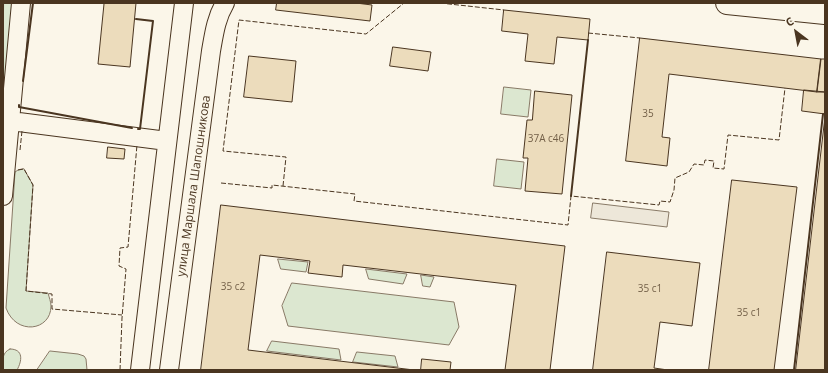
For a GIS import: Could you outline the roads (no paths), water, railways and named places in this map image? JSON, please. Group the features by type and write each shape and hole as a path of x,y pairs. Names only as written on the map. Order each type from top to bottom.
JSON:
{"main road":[{"path":"727,3 825,14"}],"street":[{"path":"3,196 6,120 21,3"},
{"path":"140,370 184,3"},
{"name":"улица Маршала Шапошникова","path":"169,370 211,51 219,12 224,3"},
{"path":"6,120 167,141"}]}
